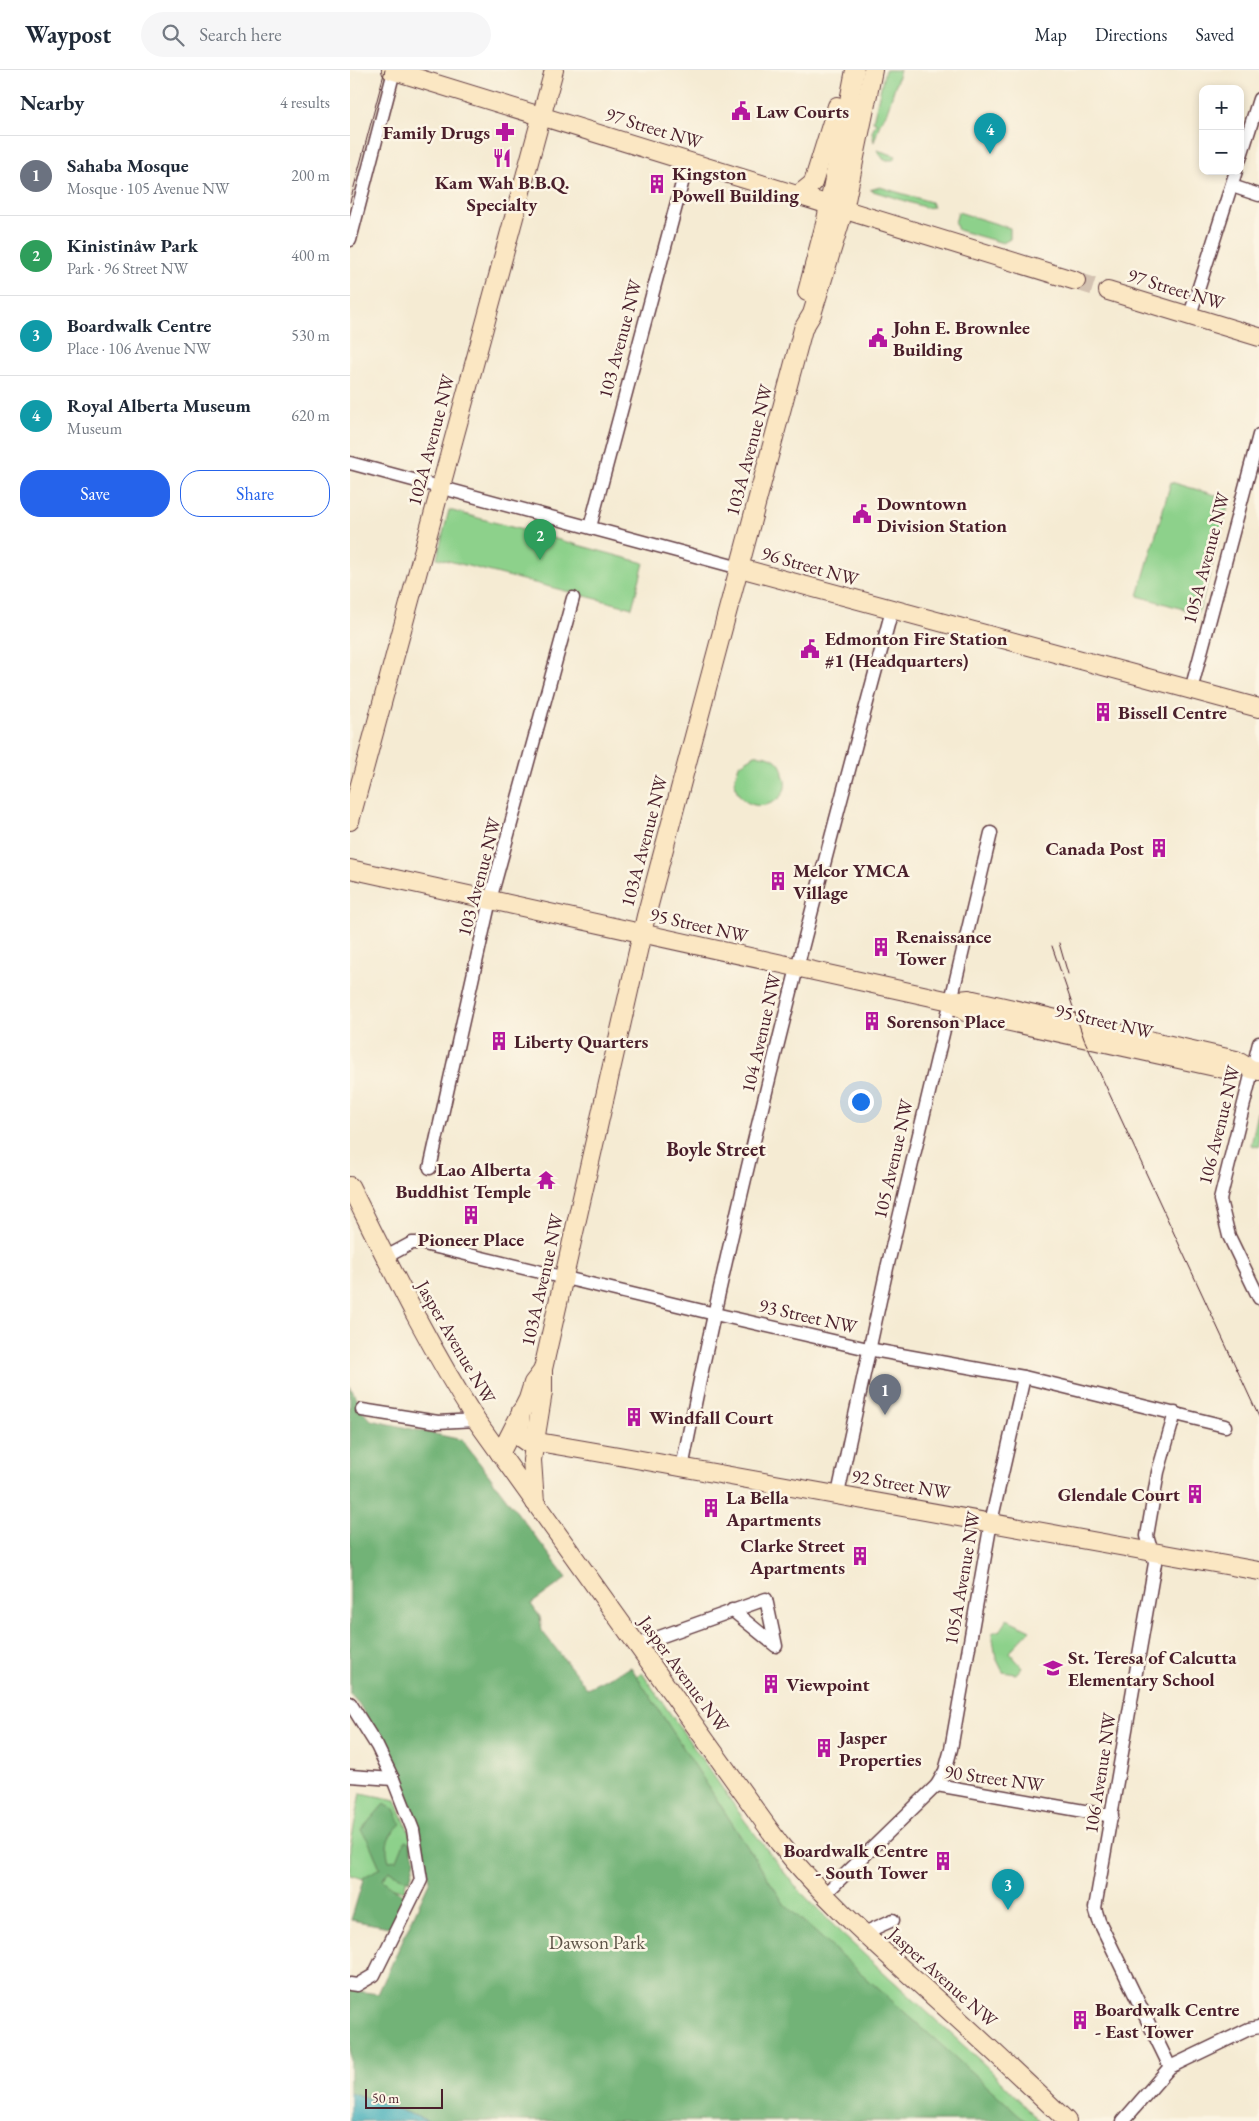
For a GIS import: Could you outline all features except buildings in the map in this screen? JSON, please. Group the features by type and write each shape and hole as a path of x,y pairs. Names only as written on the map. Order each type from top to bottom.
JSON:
{"main road":[{"name":"97 Street NW","path":"392,70 1076,281"},
{"name":"102A Avenue NW","path":"350,821 554,70"},
{"name":"103A Avenue NW","path":"836,207 849,93 855,70"},
{"name":"103A Avenue NW","path":"535,1503 532,1471 543,1392 543,1369 642,934 803,329 812,314 836,207 872,70"},
{"path":"798,196 813,183 839,101 849,93"},
{"name":"97 Street NW","path":"1108,291 1259,337"},
{"name":"96 Street NW","path":"740,568 1259,708"},
{"name":"95 Street NW","path":"350,868 950,1001 969,999 1003,1006 1236,1060 1255,1070"},
{"name":"Jasper Avenue NW","path":"350,1186 443,1368 476,1420 779,1843 824,1895 1006,2062 1067,2121"},
{"name":"103A Avenue NW","path":"500,1454 522,1411 533,1382 543,1369"},
{"path":"522,1411 519,1437 525,1443 535,1444"},
{"name":"92 Street NW","path":"535,1444 544,1443 838,1494 1259,1571"}],"street":[{"path":"350,240 392,70"},
{"path":"1244,146 1259,99"},
{"name":"103 Avenue NW","path":"590,527 688,161"},
{"path":"1190,315 1235,175"},
{"path":"1232,186 1259,195"},
{"name":"105A Avenue NW","path":"1191,690 1259,435"},
{"name":"96 Street NW","path":"350,463 740,568"},
{"name":"103 Avenue NW","path":"430,1168 490,900 573,598"},
{"name":"104 Avenue NW","path":"682,1468 715,1314 796,968 892,610"},
{"name":"105 Avenue NW","path":"838,1494 868,1349 991,833"},
{"name":"106 Avenue NW","path":"1259,1043 1255,1070 1220,1200 1229,1236 1259,1298"},
{"name":"93 Street NW","path":"386,1258 412,1243 420,1243 868,1349 1024,1377 1226,1426"},
{"name":"105A Avenue NW","path":"937,1785 945,1770 951,1749 991,1522 1024,1377"},
{"path":"362,1410 438,1422 476,1420"},
{"name":"106 Avenue NW","path":"1170,2067 1099,1921 1095,1908 1154,1563 1147,1536 1158,1472 1175,1413"},
{"path":"637,1645 732,1610"},
{"path":"350,1703 377,1746 393,1778 413,1830 421,1880 374,1975 357,1985 350,1984"},
{"path":"350,1776 393,1778"},
{"name":"90 Street NW","path":"824,1895 937,1785 1112,1816"},
{"path":"864,1933 893,1920"},
{"path":"1123,2121 1170,2067 1249,2029 1259,2027"}],"green space":[{"path":"885,70 900,70 887,112 880,123 874,142 872,132 876,122 873,121"},
{"path":"877,150 896,156 893,160 884,160"},
{"path":"880,187 931,202 933,207 927,208 870,190"},
{"path":"958,212 1010,228 1010,239 1003,243 958,230 955,223"},
{"path":"1171,482 1222,497 1229,503 1200,609 1197,613 1138,596"},
{"path":"449,510 644,563 632,608 437,558"},
{"path":"755,755 774,759 780,765 785,780 785,790 780,797 764,805 746,802 739,794 734,782 739,765"},
{"path":"1259,1108 1259,1147 1251,1145"},
{"name":"Dawson Park","path":"350,1386 362,1410 371,1420 462,1440 567,1578 531,1604 540,1617 542,1631 587,1688 631,1667 785,1905 1026,2121 429,2121 350,2092 350,1990 378,1994 430,1880 418,1827 402,1779 359,1704 350,1694"},
{"path":"1007,1619 1030,1630 1009,1652 1022,1667 1016,1674 1003,1672 996,1658 992,1633 1000,1630"},
{"path":"642,1673 745,1821 794,1885 842,1934 986,2066 1040,2121 997,2121 781,1920 617,1692"},
{"path":"361,1793 396,1800 414,1844 404,1891 350,1875 350,1847"},
{"path":"384,1804 394,1809 401,1824 388,1840 389,1861 397,1860 405,1840 409,1842 415,1859 410,1881 389,1871 382,1880 405,1896 389,1927 351,1920 364,1877 380,1868 368,1840 361,1830"}],"water":[{"path":"350,2092 429,2121 350,2121"}],"tunnel":[{"path":"1076,281 1108,291"}],"tram line":[{"path":"350,202 385,70"},
{"path":"1059,943 1068,974"},
{"path":"1052,946 1084,1039 1259,1417"}],"place":[{"name":"Law Courts","path":"741,111"},
{"name":"Family Drugs","path":"505,132"},
{"name":"Royal Alberta Museum","path":"990,154"},
{"name":"Kam Wah B.B.Q. Specialty","path":"502,158"},
{"name":"Kingston Powell Building","path":"657,184"},
{"name":"John E. Brownlee Building","path":"878,338"},
{"name":"Downtown Division Station","path":"862,514"},
{"name":"Kinistinâw Park","path":"540,560"},
{"name":"Edmonton Fire Station #1 (Headquarters)","path":"810,649"},
{"name":"Bissell Centre","path":"1103,712"},
{"name":"Canada Post","path":"1159,848"},
{"name":"Melcor YMCA Village","path":"778,881"},
{"name":"Renaissance Tower","path":"881,947"},
{"name":"Sorenson Place","path":"872,1021"},
{"name":"Liberty Quarters","path":"499,1041"},
{"name":"Lao Alberta Buddhist Temple","path":"546,1180"},
{"name":"Pioneer Place","path":"471,1215"},
{"name":"Sahaba Mosque","path":"885,1415"},
{"name":"Windfall Court","path":"634,1417"},
{"name":"Glendale Court","path":"1195,1494"},
{"name":"La Bella Apartments","path":"711,1508"},
{"name":"Clarke Street Apartments","path":"860,1556"},
{"name":"St. Teresa of Calcutta Elementary School","path":"1053,1668"},
{"name":"Viewpoint","path":"771,1684"},
{"name":"Jasper Properties","path":"824,1748"},
{"name":"Boardwalk Centre - South Tower","path":"943,1861"},
{"name":"Boardwalk Centre","path":"1008,1910"},
{"name":"Boardwalk Centre - East Tower","path":"1080,2020"}],"district":[{"name":"Boyle Street","path":"716,1149"}]}
